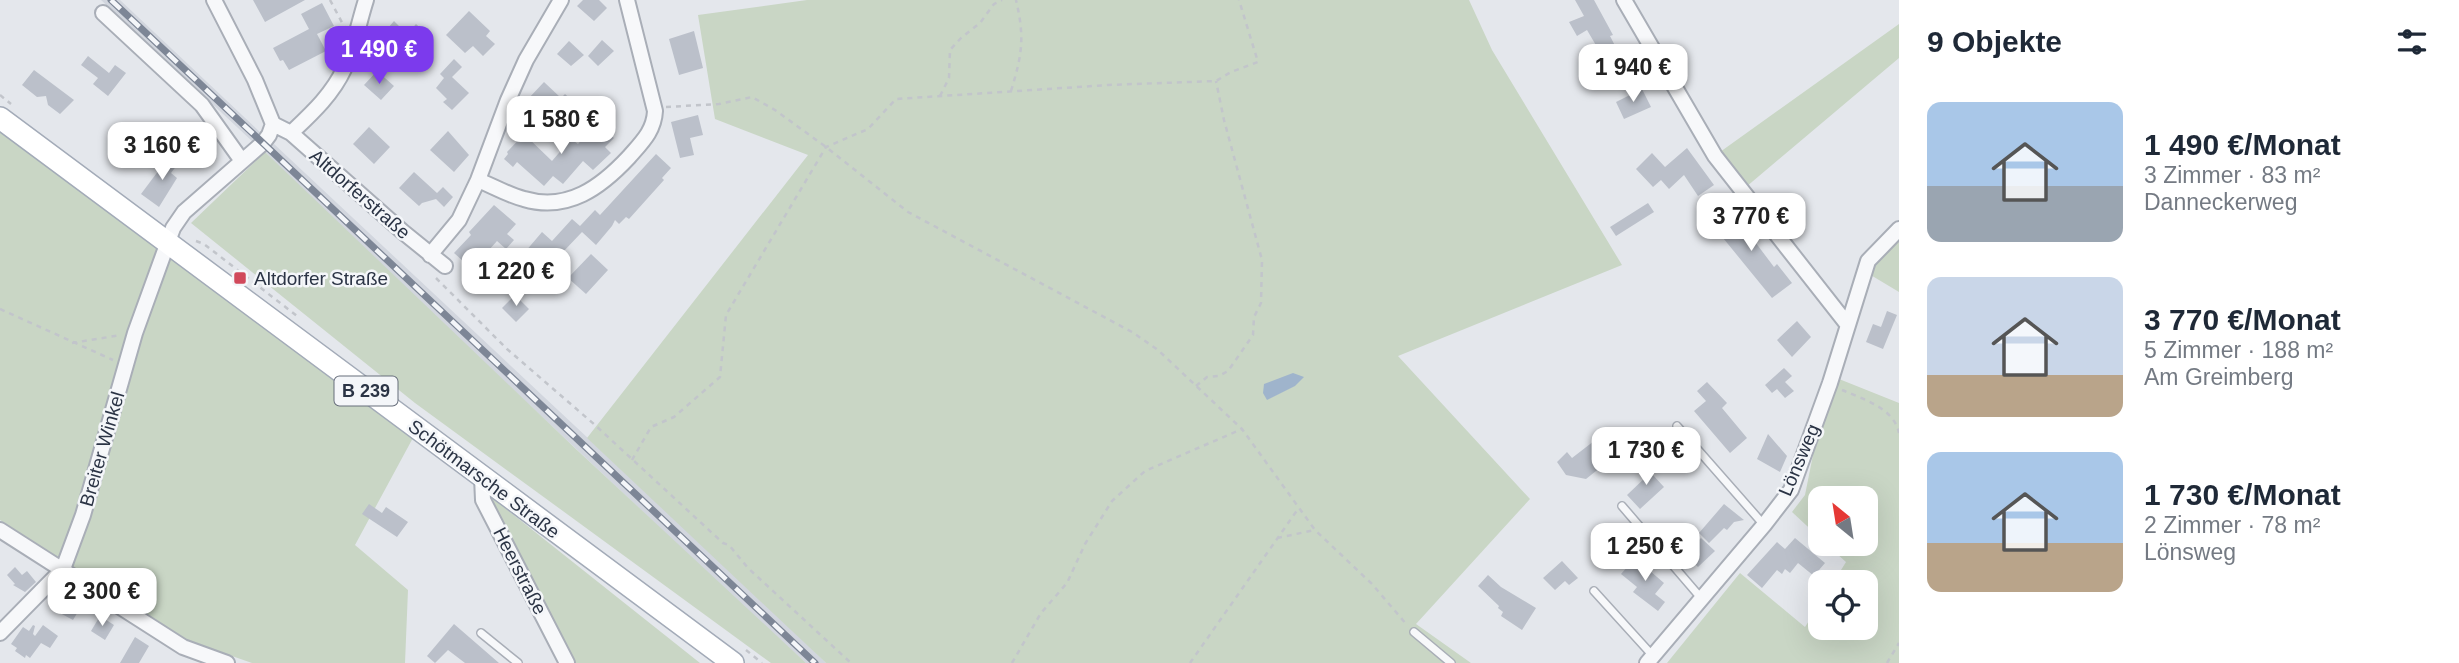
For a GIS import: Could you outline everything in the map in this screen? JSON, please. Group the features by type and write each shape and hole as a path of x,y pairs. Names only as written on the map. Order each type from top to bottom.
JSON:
{"main road":[{"name":"Schötmarsche Straße","path":"0,118 733,663"}],"street":[{"path":"169,243 173,228 184,212 269,135 273,124 255,80 214,0"},
{"path":"291,133 315,111 345,68 366,0"},
{"path":"430,254 459,220 526,60 561,0"},
{"path":"478,180 523,199 544,203 566,200 586,193 606,180 644,140 654,122 654,111 631,6 627,0"},
{"path":"1624,0 1715,156 1847,324"},
{"path":"103,13 202,104 242,161"},
{"name":"Altdorferstraße","path":"273,124 291,133 445,266"},
{"name":"Lönsweg","path":"1650,660 1791,490 1830,383 1868,261 1899,229"},
{"name":"Breiter Winkel","path":"0,634 63,569 83,515 135,333 169,243"},
{"name":"Heerstraße","path":"482,477 483,500 567,663"},
{"path":"0,530 183,647 227,663"}],"lane":[{"path":"1677,426 1764,525"},
{"path":"1622,506 1701,598"},
{"path":"1594,591 1650,660"},
{"path":"1414,632 1451,663"},
{"path":"481,633 518,663"}],"path":[{"path":"330,0 348,35 354,37"},
{"path":"940,96 949,78 950,50 961,37 980,23 994,4 1002,0"},
{"path":"1011,92 1022,56 1021,20 1016,0"},
{"path":"632,460 651,427 674,417 720,377 726,315 825,147 868,129 896,99 1216,81 1258,62 1239,0"},
{"path":"1196,386 1207,377 1219,376 1228,371 1253,335 1254,317 1261,303 1263,281 1262,260 1216,81"},
{"path":"654,111 665,107 719,104 751,97 775,110 908,212 1132,332 1158,350 1242,429 1315,530 1372,584 1414,632"},
{"path":"431,272 507,349 723,543 729,545 748,568 851,663"},
{"path":"0,309 126,365"},
{"path":"72,343 135,333"},
{"path":"1839,388 1883,409 1898,426 1899,433"},
{"path":"1012,663 1041,613 1067,583 1085,544 1112,501 1145,471 1242,429"},
{"path":"1190,663 1298,509"},
{"path":"1277,538 1315,530"},
{"path":"1887,663 1899,643"}],"shaded area":[{"path":"101,0 120,0 261,133 253,142"},
{"path":"274,144 826,663 806,663 745,608 363,248 265,152"}],"green space":[{"path":"807,0 1469,0 1492,50 1622,265 1398,356 1530,499 1416,624 1471,663 826,663 587,438 808,155 715,119 698,15"},
{"path":"1899,24 1899,58 1746,187 1720,152"},
{"path":"0,129 414,436 355,545 408,590 405,663 252,663 189,641 0,520"},
{"path":"265,152 577,450 806,663 771,663 415,403 191,223"},
{"path":"1899,229 1899,292 1864,271"},
{"path":"1829,375 1899,403 1899,663 1667,663 1740,573 1805,627 1808,622 1808,640 1878,640 1878,570 1841,570 1846,562 1839,556 1878,556 1878,486 1808,486 1808,527 1792,512 1805,495"},
{"path":"491,497 700,663 576,663"}],"water":[{"path":"1293,373 1304,377 1295,386 1267,400 1263,393 1264,384"}],"building":[{"path":"253,0 305,0 265,22"},
{"path":"583,0 599,0 607,8 594,21 577,6"},
{"path":"1575,0 1594,0 1628,71 1599,86 1589,66 1604,59 1587,30 1577,36 1569,22 1584,16"},
{"path":"322,3 334,26 317,34 326,51 289,70 273,48 309,29 301,14"},
{"path":"469,11 490,31 486,36 495,44 483,56 473,46 465,53 446,35"},
{"path":"394,21 407,34 416,24 430,37 421,47 410,37 397,50 382,35"},
{"path":"694,31 703,68 679,75 669,39"},
{"path":"602,40 614,51 598,66 588,56"},
{"path":"569,41 584,55 571,66 557,54"},
{"path":"88,56 109,73 115,65 126,73 108,96 93,84 98,78 81,65"},
{"path":"454,59 462,67 452,77 469,93 452,110 443,102 447,99 436,88 444,78 440,74"},
{"path":"34,70 74,100 60,114 48,105 46,96 37,97 22,85"},
{"path":"377,71 394,86 381,100 364,85"},
{"path":"544,82 561,98 565,94 576,104 567,114 556,105 547,114 528,99"},
{"path":"1642,89 1651,107 1624,119 1616,102"},
{"path":"698,115 703,135 690,138 694,155 680,158 671,122"},
{"path":"597,123 614,138 605,147 611,153 593,170 583,161 563,184 553,176 544,186 517,162 513,167 504,159 524,134 552,161 571,139 578,144"},
{"path":"369,127 390,147 374,164 353,144"},
{"path":"448,131 469,155 454,172 430,150"},
{"path":"1687,148 1714,185 1698,196 1684,175 1669,189 1661,180 1653,187 1636,169 1652,153 1665,167"},
{"path":"171,154 180,161 171,173 177,178 159,207 141,194"},
{"path":"656,154 671,168 662,178 664,180 629,219 626,217 619,224 615,220 596,245 582,232 563,252 559,249 542,268 525,252 542,232 552,241 572,219 580,226 595,210 600,215"},
{"path":"414,172 437,193 443,187 453,197 444,207 436,199 419,206 399,188"},
{"path":"1648,203 1654,212 1616,236 1610,227"},
{"path":"494,205 516,224 507,234 514,240 506,249 497,241 472,269 454,253"},
{"path":"1728,206 1774,267 1777,264 1792,283 1772,298 1719,233 1722,231 1711,218"},
{"path":"591,254 608,270 586,294 568,278"},
{"path":"515,295 529,309 516,322 502,308"},
{"path":"1887,311 1897,315 1883,349 1866,342 1873,324 1881,327"},
{"path":"1797,321 1811,337 1792,357 1777,340"},
{"path":"1784,368 1792,376 1785,382 1794,391 1785,398 1777,389 1772,393 1765,385"},
{"path":"1707,382 1727,403 1722,408 1747,438 1730,453 1694,411 1706,401 1697,391"},
{"path":"1768,434 1787,456 1780,472 1757,459"},
{"path":"1594,441 1611,459 1586,479 1566,475 1557,462 1567,452 1572,458"},
{"path":"1651,461 1659,469 1652,474 1664,487 1640,509 1627,495 1648,475 1642,468"},
{"path":"369,504 382,513 386,507 408,522 397,537 362,514"},
{"path":"1724,504 1744,520 1734,522 1727,530 1724,528 1709,543 1699,533"},
{"path":"1701,538 1715,551 1698,567 1685,554"},
{"path":"1795,538 1808,549 1808,556 1817,556 1825,563 1819,570 1808,571 1798,563 1790,573 1785,569 1782,574 1777,570 1762,588 1747,575 1777,542 1785,549"},
{"path":"1635,558 1664,583 1655,594 1665,602 1658,611 1633,592 1637,587 1621,574"},
{"path":"1562,561 1578,578 1569,585 1565,581 1555,590 1543,578"},
{"path":"15,567 22,575 27,571 36,582 25,592 13,585 15,584 7,575"},
{"path":"1488,575 1501,587 1536,608 1522,630 1501,616 1503,612 1499,606 1478,586"},
{"path":"67,597 82,605 73,620 58,612"},
{"path":"100,616 114,625 105,640 91,631"},
{"path":"454,624 499,663 465,663 448,650 435,663 427,656"},
{"path":"33,625 35,636 43,625 58,636 50,648 41,643 30,658 26,655 25,658 15,651 17,648 11,644 23,627 29,631"},
{"path":"135,637 149,646 139,663 120,663"}],"railway":[{"path":"111,0 815,663"}],"place":[{"name":"Altdorfer Straße","path":"240,278"}]}
